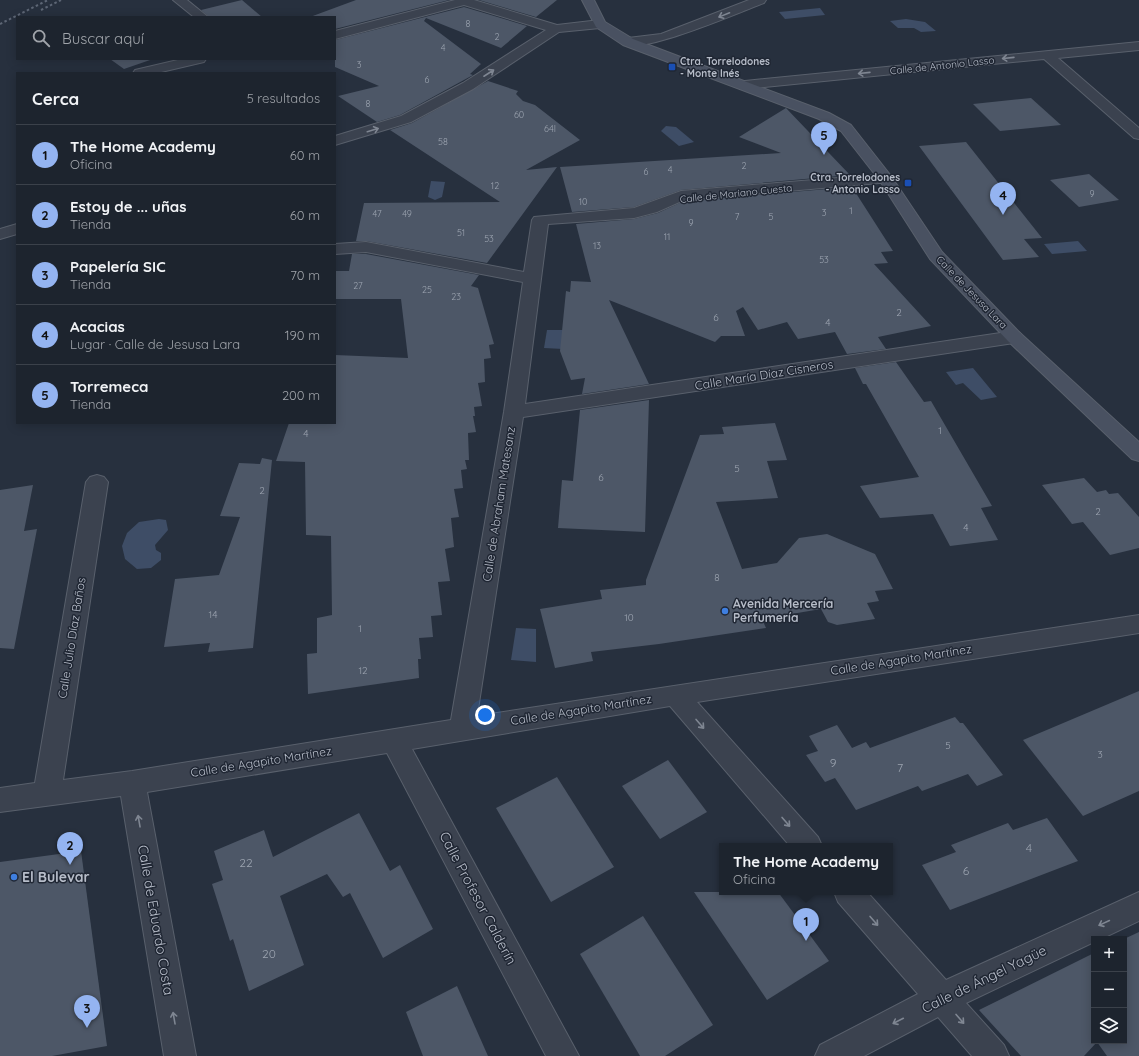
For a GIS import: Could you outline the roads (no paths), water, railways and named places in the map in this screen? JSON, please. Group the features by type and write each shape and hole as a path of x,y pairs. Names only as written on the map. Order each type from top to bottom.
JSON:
{"main road":[{"path":"592,2 600,24"},
{"name":"Calle de Jesusa Lara","path":"600,24 628,42 824,116 846,128 886,180 936,255 1014,337 1139,454"}],"street":[{"path":"179,0 201,16"},
{"path":"628,42 663,38 760,0"},
{"path":"336,35 463,1 556,29 600,24"},
{"path":"336,141 406,119 468,86 556,29"},
{"name":"Calle de Antonio Lasso","path":"745,85 1139,46"},
{"path":"1046,54 1139,135"},
{"path":"144,72 195,60"},
{"name":"Calle de Mariano Cuesta","path":"540,220 634,213 651,209 681,196 886,180"},
{"name":"Calle de Abraham Matesanz","path":"462,729 514,412 540,220"},
{"path":"0,234 16,229"},
{"path":"336,249 366,247 532,279"},
{"name":"Calle María Díaz Cisneros","path":"514,412 1014,337"},
{"name":"Calle Julio Díaz Baños","path":"47,794 97,482"},
{"name":"Calle de Agapito Martínez","path":"0,800 132,783 675,695 1136,627"},
{"path":"675,695 805,843"},
{"name":"Calle Profesor Calderín","path":"394,740 563,1056"},
{"name":"Calle de Eduardo Costa","path":"132,783 180,1056"},
{"path":"851,895 993,1056"},
{"name":"Calle de Ángel Yagüe","path":"831,1056 942,998 1139,907"}],"water":[{"path":"820,8 825,15 785,19 779,12"},
{"path":"906,19 925,22 936,31 921,32 914,28 898,28 890,21"},
{"path":"666,126 676,127 694,142 679,146 661,131"},
{"path":"431,181 445,182 442,197 435,200 428,197"},
{"path":"1078,241 1087,251 1052,254 1044,244"},
{"path":"547,330 565,330 563,349 544,348"},
{"path":"973,368 997,397 981,400 963,383 956,385 946,372"},
{"path":"159,519 166,520 168,530 155,545 156,550 161,553 161,560 151,568 137,569 125,559 122,546 127,533 139,522"},
{"path":"516,628 536,629 536,662 511,660"}],"railway":[{"path":"0,24 48,0"},
{"path":"41,10 61,0"}],"place":[{"name":"Ctra. Torrelodones - Monte Inés","path":"672,67"},
{"name":"Torremeca","path":"824,155"},
{"name":"Ctra. Torrelodones - Antonio Lasso","path":"908,183"},
{"name":"Acacias","path":"1003,215"},
{"name":"Avenida Mercería Perfumería","path":"725,611"},
{"name":"Estoy de ... uñas","path":"70,865"},
{"name":"El Bulevar","path":"14,877"},
{"name":"The Home Academy","path":"806,941"},
{"name":"Papelería SIC","path":"87,1028"}]}
